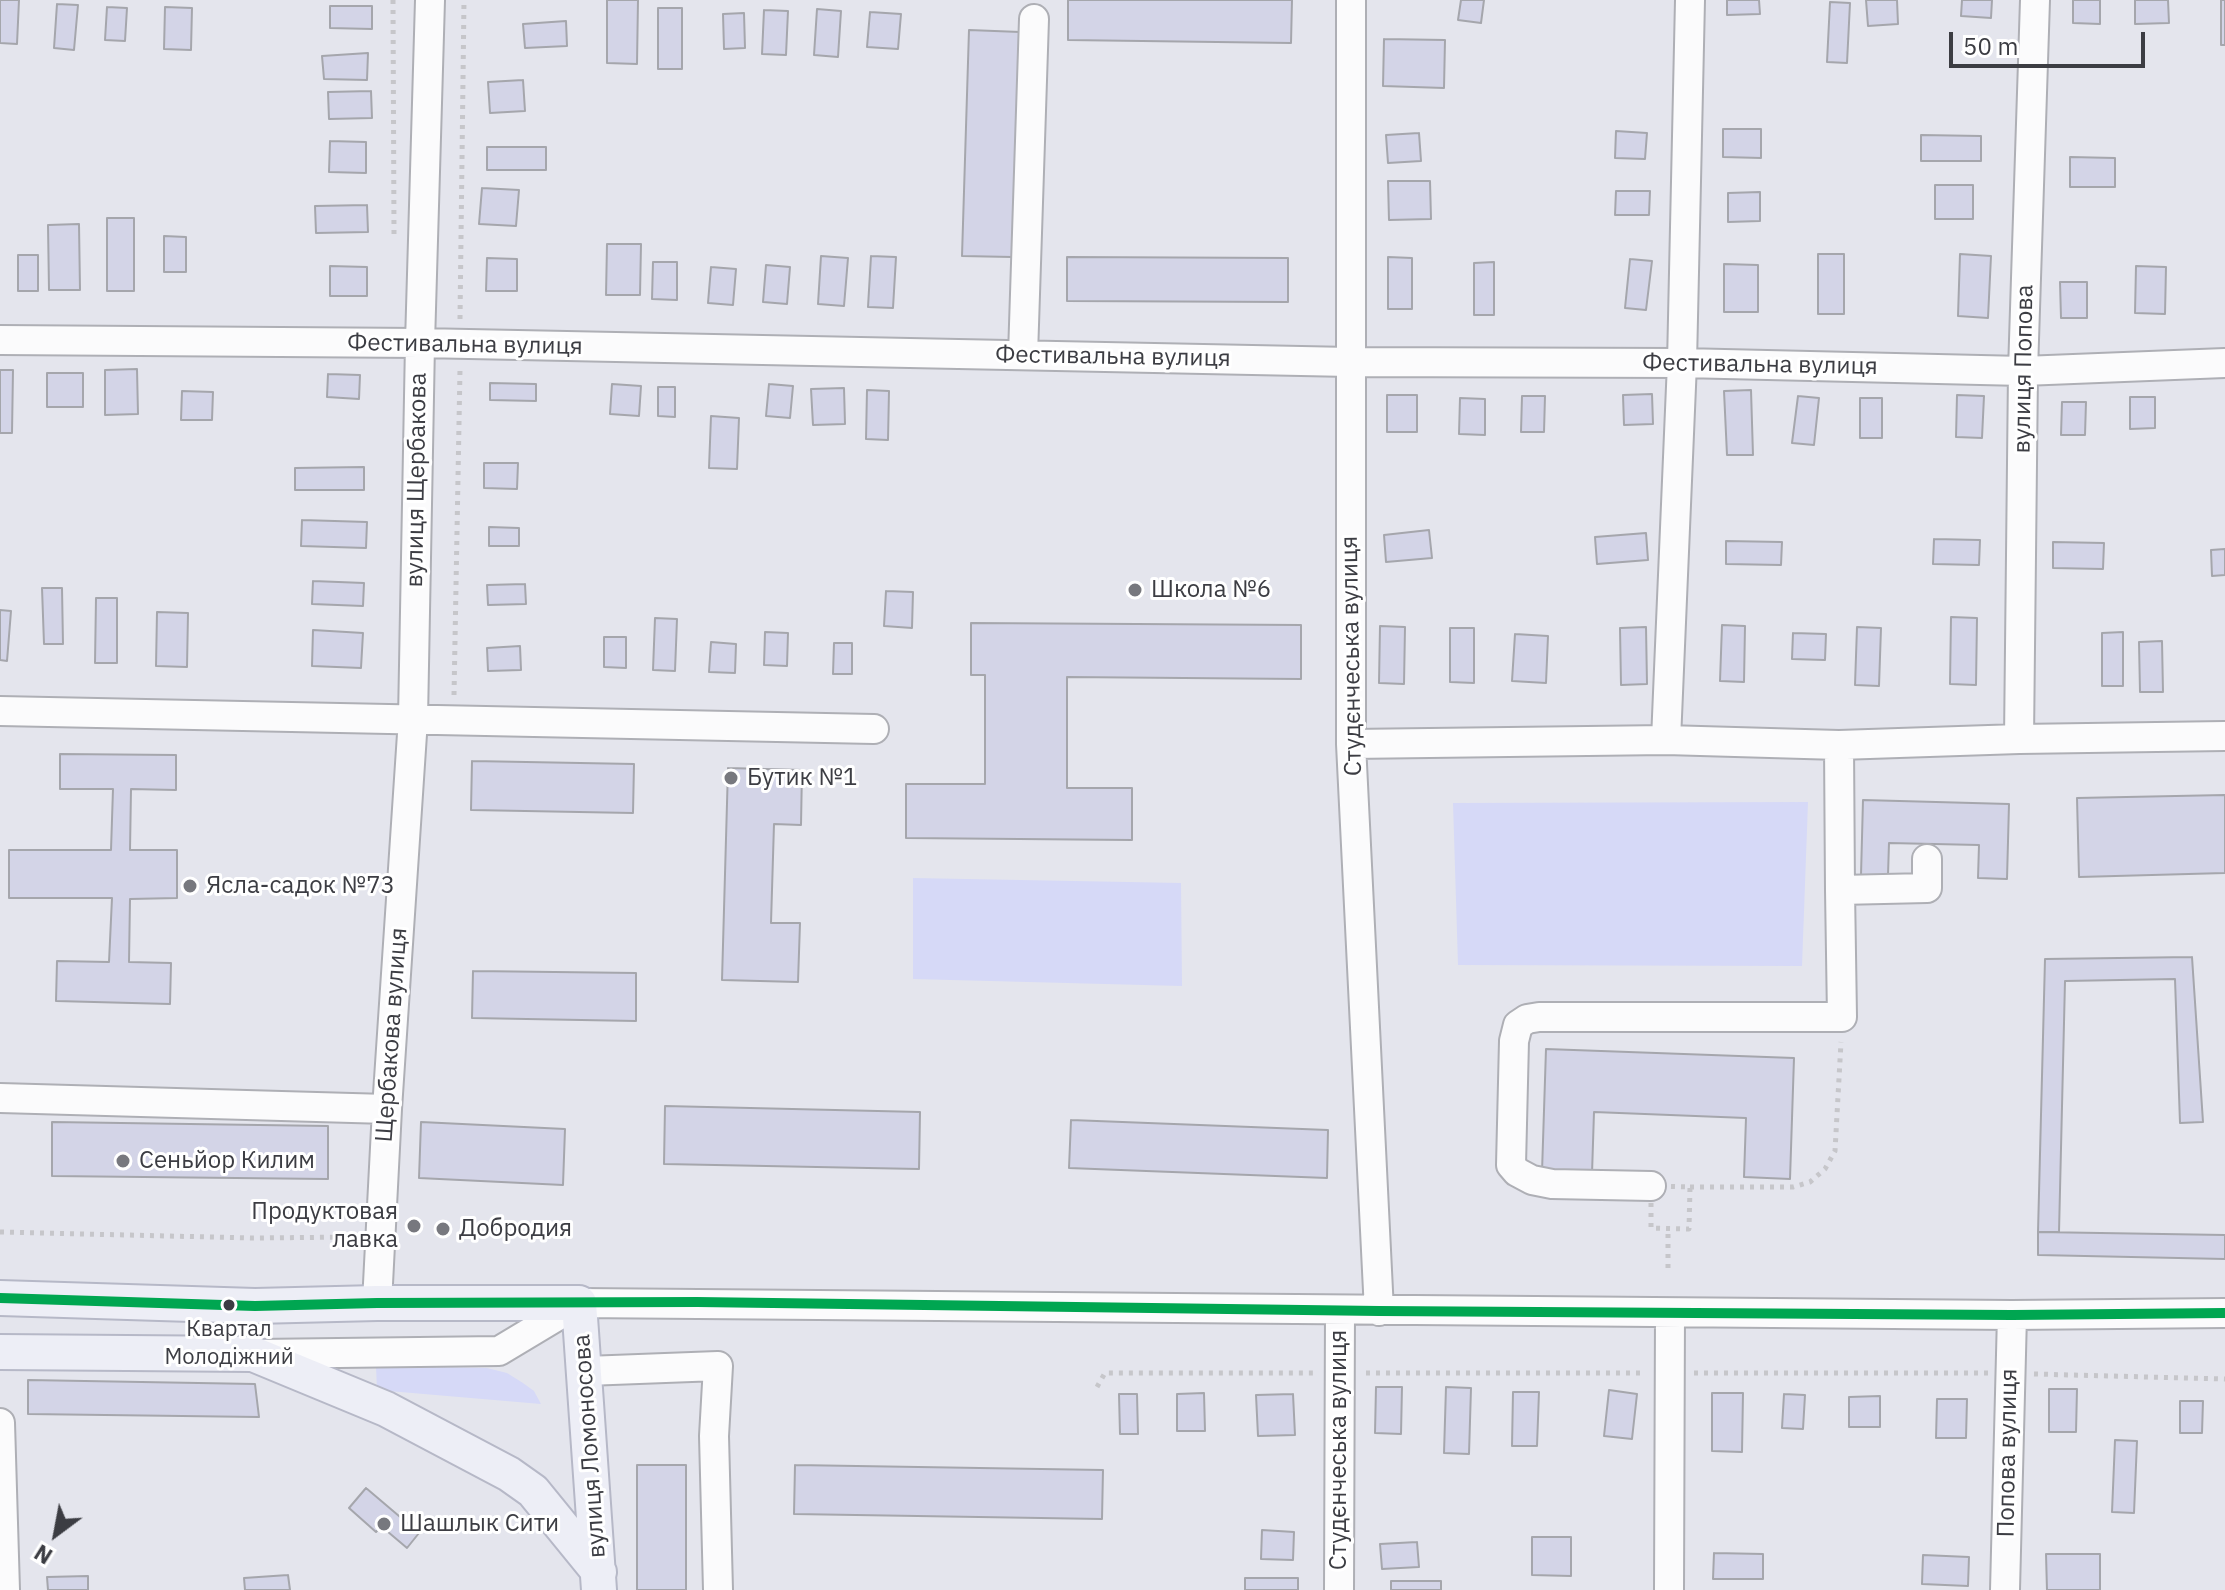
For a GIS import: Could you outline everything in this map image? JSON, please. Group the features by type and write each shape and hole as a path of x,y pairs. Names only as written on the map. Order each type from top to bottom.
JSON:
{"main road":[{"path":"0,1298 255,1306 579,1303"},
{"name":"вулиця Ломоносова","path":"579,1303 599,1581"},
{"path":"0,1352 253,1354 386,1409 509,1474 533,1491 599,1581"}],"street":[{"name":"вулиця Щербакова","path":"413,719 430,0"},
{"name":"Студєнчеська вулиця","path":"1351,0 1351,744 1379,1311"},
{"path":"1666,740 1682,363 1690,0"},
{"name":"вулиця Попова","path":"2019,739 2023,371 2035,0"},
{"path":"1023,355 1034,19"},
{"name":"Фестивальна вулиця","path":"0,340 420,343 1350,362 1682,363 2023,371 2225,363"},
{"path":"0,711 874,729"},
{"name":"Щербакова вулиця","path":"377,1303 413,719"},
{"path":"1351,744 1666,740 1839,745 2225,736"},
{"path":"1651,1186 1552,1184 1532,1180 1511,1165 1514,1041 1518,1025 1527,1019 1539,1017 1842,1017 1839,745"},
{"path":"1840,890 1927,888 1927,859"},
{"path":"0,1098 387,1109"},
{"path":"253,1354 499,1351 579,1303 1340,1311 2012,1315 2225,1313"},
{"name":"Студєнчеська вулиця","path":"1339,1590 1340,1311"},
{"path":"1669,1590 1670,1313"},
{"name":"Попова вулиця","path":"2005,1590 2012,1315"},
{"path":"586,1371 718,1366 714,1436 718,1590"},
{"path":"0,1423 5,1590"}],"path":[{"path":"393,0 394,250"},
{"path":"454,720 464,0"},
{"path":"1690,1187 1793,1187 1810,1182 1825,1169 1835,1151 1842,1017"},
{"path":"1668,1228 1668,1268"},
{"path":"0,1232 252,1238 380,1237"},
{"path":"1097,1387 1105,1373 2009,1373 2225,1379"}],"shaded area":[{"path":"1808,802 1802,966 1458,965 1453,803"},
{"path":"913,878 1181,883 1182,986 913,979"},
{"path":"376,1366 487,1368 507,1373 523,1383 534,1391 541,1404 377,1390"}],"building":[{"path":"0,0 19,0 17,44 0,43"},
{"path":"607,0 638,0 637,64 607,63"},
{"path":"1068,0 1292,0 1291,43 1068,40"},
{"path":"1461,0 1484,0 1481,23 1458,20"},
{"path":"1727,0 1759,0 1760,14 1727,15"},
{"path":"1866,0 1897,0 1898,24 1868,26"},
{"path":"1962,0 1992,0 1991,18 1961,16"},
{"path":"2073,0 2100,0 2100,24 2073,23"},
{"path":"2135,0 2168,0 2169,23 2135,24"},
{"path":"2221,0 2225,0 2225,45 2221,45"},
{"path":"1830,2 1850,3 1847,63 1827,62"},
{"path":"57,4 78,5 74,50 54,48"},
{"path":"330,6 372,6 372,29 330,28"},
{"path":"107,7 127,8 125,41 105,40"},
{"path":"165,7 192,8 191,50 164,49"},
{"path":"658,8 682,8 682,69 658,69"},
{"path":"817,9 841,11 838,57 814,55"},
{"path":"764,10 788,11 786,55 762,54"},
{"path":"870,12 901,14 898,49 867,47"},
{"path":"744,13 745,48 724,49 723,14"},
{"path":"566,21 567,46 525,48 523,24"},
{"path":"969,30 1020,32 1012,257 962,256"},
{"path":"1384,39 1445,40 1444,88 1383,86"},
{"path":"368,53 367,80 324,79 322,56"},
{"path":"523,80 525,111 490,113 488,82"},
{"path":"371,91 372,118 329,119 328,92"},
{"path":"1723,129 1761,129 1761,158 1723,157"},
{"path":"1616,131 1647,133 1645,159 1615,158"},
{"path":"1419,133 1421,161 1388,163 1386,135"},
{"path":"1921,135 1981,136 1981,161 1921,161"},
{"path":"330,141 366,142 366,173 329,172"},
{"path":"487,147 546,147 546,170 487,170"},
{"path":"2070,157 2115,158 2115,187 2070,187"},
{"path":"1388,181 1430,181 1431,219 1389,220"},
{"path":"1935,185 1973,185 1973,219 1935,219"},
{"path":"482,188 519,190 516,226 479,224"},
{"path":"1616,191 1650,191 1649,215 1615,215"},
{"path":"1760,192 1760,221 1728,222 1728,193"},
{"path":"367,205 368,232 316,233 315,206"},
{"path":"107,218 134,218 134,291 107,291"},
{"path":"79,224 80,290 49,290 48,225"},
{"path":"164,236 186,237 186,272 164,272"},
{"path":"607,244 641,244 640,295 606,295"},
{"path":"1818,254 1844,254 1844,314 1818,314"},
{"path":"1960,254 1991,256 1988,318 1958,316"},
{"path":"18,255 38,255 38,291 18,291"},
{"path":"821,256 848,258 844,306 818,304"},
{"path":"871,256 896,257 893,308 868,307"},
{"path":"1067,257 1288,258 1288,302 1067,301"},
{"path":"1388,257 1412,258 1412,309 1388,309"},
{"path":"487,258 517,259 517,291 486,291"},
{"path":"1630,259 1652,261 1646,310 1625,308"},
{"path":"653,262 677,262 677,300 652,299"},
{"path":"1494,262 1494,315 1474,315 1474,263"},
{"path":"1724,264 1758,265 1758,312 1724,312"},
{"path":"766,265 790,267 787,304 763,302"},
{"path":"330,266 367,267 367,296 330,296"},
{"path":"2136,266 2166,267 2165,314 2135,313"},
{"path":"711,267 736,269 733,305 708,303"},
{"path":"2060,282 2087,282 2087,318 2061,318"},
{"path":"137,369 138,414 105,415 105,370"},
{"path":"0,370 13,370 12,433 0,433"},
{"path":"47,373 83,373 83,407 47,407"},
{"path":"328,374 360,375 359,399 327,397"},
{"path":"490,383 536,384 536,401 490,400"},
{"path":"612,384 641,386 639,416 610,414"},
{"path":"769,384 793,386 790,418 766,416"},
{"path":"658,387 675,387 675,417 658,416"},
{"path":"844,388 845,424 813,425 811,389"},
{"path":"867,390 889,391 888,440 866,439"},
{"path":"1751,390 1753,455 1727,455 1724,391"},
{"path":"182,391 213,392 212,420 181,420"},
{"path":"1652,394 1653,424 1624,425 1623,395"},
{"path":"1387,395 1417,395 1417,432 1387,432"},
{"path":"1957,395 1984,396 1982,438 1956,437"},
{"path":"1522,396 1545,396 1544,432 1521,432"},
{"path":"1798,396 1819,398 1814,445 1792,443"},
{"path":"2130,397 2155,397 2155,428 2130,429"},
{"path":"1460,398 1485,399 1485,435 1459,434"},
{"path":"1860,398 1882,398 1882,438 1860,438"},
{"path":"2062,402 2086,402 2085,435 2061,435"},
{"path":"711,416 739,418 737,469 709,468"},
{"path":"484,463 518,463 517,489 484,488"},
{"path":"364,467 364,490 295,490 295,468"},
{"path":"302,520 367,522 366,548 301,546"},
{"path":"489,527 519,528 519,546 489,546"},
{"path":"1429,530 1432,558 1386,562 1384,535"},
{"path":"1646,533 1648,560 1597,564 1595,537"},
{"path":"1934,539 1980,540 1979,565 1933,564"},
{"path":"1726,541 1782,542 1781,565 1726,564"},
{"path":"2053,542 2104,543 2103,569 2053,568"},
{"path":"2225,549 2225,575 2212,576 2211,550"},
{"path":"313,581 364,583 363,606 312,604"},
{"path":"525,584 526,604 488,605 487,585"},
{"path":"42,588 62,588 63,644 44,644"},
{"path":"886,591 913,592 912,628 884,626"},
{"path":"96,598 117,598 117,663 95,663"},
{"path":"0,610 11,611 7,661 0,660"},
{"path":"157,612 188,613 187,667 156,666"},
{"path":"1951,617 1977,618 1976,685 1950,684"},
{"path":"655,618 677,619 675,671 653,670"},
{"path":"971,623 1301,625 1301,679 1067,677 1067,788 1132,788 1132,840 906,838 906,784 985,784 985,675 971,675"},
{"path":"1722,625 1745,626 1744,682 1720,681"},
{"path":"1380,626 1405,627 1404,684 1379,683"},
{"path":"1646,627 1647,684 1621,685 1620,628"},
{"path":"1857,627 1881,628 1879,686 1855,685"},
{"path":"1450,628 1474,628 1474,683 1450,682"},
{"path":"313,630 363,633 361,668 312,666"},
{"path":"765,632 788,633 787,666 764,665"},
{"path":"2123,632 2123,686 2102,686 2102,633"},
{"path":"1793,633 1826,634 1825,660 1792,659"},
{"path":"1515,634 1548,636 1546,683 1512,681"},
{"path":"604,637 626,637 626,668 604,667"},
{"path":"2162,641 2163,692 2140,692 2139,642"},
{"path":"711,642 736,644 735,673 709,672"},
{"path":"834,643 852,643 852,674 833,674"},
{"path":"520,646 521,670 488,671 487,648"},
{"path":"60,754 176,755 176,790 131,789 130,850 177,850 177,898 130,899 129,962 171,963 170,1004 56,1001 57,961 109,962 112,898 9,898 9,850 111,850 113,789 60,789"},
{"path":"472,761 634,764 633,813 471,810"},
{"path":"728,768 802,770 801,825 774,824 771,923 800,923 798,982 722,980"},
{"path":"2225,795 2225,873 2079,877 2077,798"},
{"path":"1863,800 2009,804 2007,879 1978,878 1979,845 1889,843 1888,875 1861,875"},
{"path":"2192,957 2203,1122 2180,1123 2175,979 2065,981 2059,1232 2038,1232 2045,959"},
{"path":"473,971 636,973 636,1021 472,1018"},
{"path":"1546,1049 1794,1058 1790,1179 1744,1177 1746,1118 1594,1112 1592,1174 1542,1172"},
{"path":"665,1106 920,1112 919,1169 664,1164"},
{"path":"1071,1120 1328,1130 1327,1178 1069,1168"},
{"path":"52,1122 328,1126 328,1179 52,1176"},
{"path":"421,1122 565,1129 563,1185 419,1178"},
{"path":"2038,1232 2225,1235 2225,1259 2038,1255"},
{"path":"28,1380 255,1384 259,1417 28,1414"},
{"path":"1376,1387 1402,1387 1401,1434 1375,1433"},
{"path":"1446,1387 1471,1388 1469,1454 1444,1453"},
{"path":"2049,1389 2077,1389 2076,1432 2049,1432"},
{"path":"1609,1390 1637,1394 1632,1439 1604,1436"},
{"path":"1513,1392 1539,1392 1537,1446 1512,1446"},
{"path":"1204,1393 1205,1431 1177,1431 1177,1394"},
{"path":"1712,1393 1743,1393 1742,1452 1712,1451"},
{"path":"1119,1394 1137,1394 1138,1434 1120,1434"},
{"path":"1293,1394 1295,1435 1258,1436 1256,1395"},
{"path":"1784,1394 1805,1395 1803,1429 1782,1428"},
{"path":"1880,1396 1880,1427 1849,1427 1849,1397"},
{"path":"1937,1399 1967,1399 1966,1438 1936,1438"},
{"path":"2180,1401 2203,1401 2202,1433 2180,1433"},
{"path":"2115,1440 2137,1441 2134,1513 2112,1512"},
{"path":"637,1465 686,1465 686,1590 637,1590"},
{"path":"795,1465 1103,1470 1102,1519 794,1514"},
{"path":"366,1488 419,1533 407,1548 381,1526 376,1532 349,1508"},
{"path":"1262,1530 1294,1532 1293,1560 1261,1559"},
{"path":"1532,1537 1571,1537 1571,1576 1532,1575"},
{"path":"1417,1542 1419,1567 1382,1569 1380,1544"},
{"path":"1714,1553 1763,1554 1763,1579 1713,1579"},
{"path":"2046,1554 2100,1554 2100,1590 2047,1590"},
{"path":"1923,1555 1969,1557 1968,1586 1922,1584"},
{"path":"288,1575 290,1590 245,1590 244,1578"},
{"path":"88,1576 88,1590 48,1590 47,1577"},
{"path":"1245,1578 1298,1578 1298,1590 1245,1590"},
{"path":"1391,1581 1441,1581 1441,1590 1391,1590"}],"transit line":[{"path":"0,1298 255,1306 697,1302 1379,1311 2012,1315 2225,1313"}],"place":[{"name":"Школа №6","path":"1135,590"},
{"name":"Бутик №1","path":"731,778"},
{"name":"Ясла-садок №73","path":"190,886"},
{"name":"Сеньйор Килим","path":"123,1161"},
{"name":"Продуктовая лавка","path":"414,1226"},
{"name":"Добродия","path":"443,1229"},
{"name":"Квартал Молодіжний","path":"229,1305"},
{"name":"Шашлык Сити","path":"384,1524"}]}
